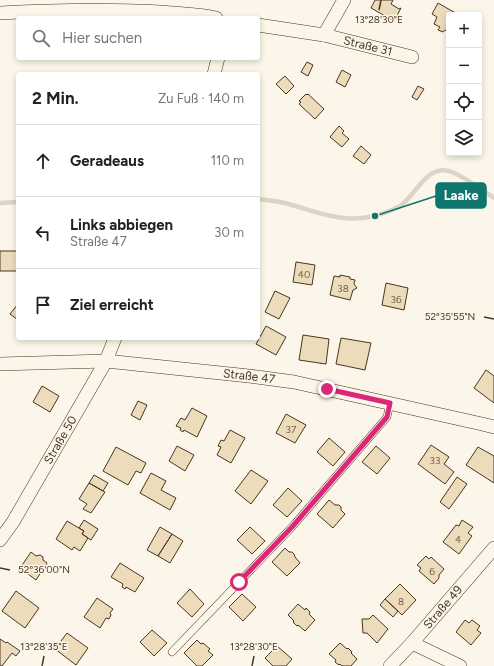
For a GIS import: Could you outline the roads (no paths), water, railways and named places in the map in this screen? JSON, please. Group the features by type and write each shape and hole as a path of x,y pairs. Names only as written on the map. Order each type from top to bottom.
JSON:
{"street":[{"name":"Straße 31","path":"324,35 344,0"},
{"path":"0,13 46,10 135,11 206,16"},
{"name":"Straße 31","path":"260,25 324,35 412,56"},
{"path":"214,72 218,60"},
{"name":"Straße 50","path":"0,540 13,522 106,361 114,340"},
{"name":"Straße 47","path":"0,364 106,361 294,382 494,427"},
{"name":"Straße 49","path":"390,666 412,643 494,548"},
{"path":"412,643 460,666"}],"lane":[{"path":"172,652 297,521 387,417 390,403"}],"waterway":[{"path":"260,199 285,203 329,216 340,218 363,218 374,216 400,206 429,176 443,170 452,172 462,177 494,198"},
{"path":"0,203 16,202"}],"place":[{"name":"Laake","path":"375,216"}]}
